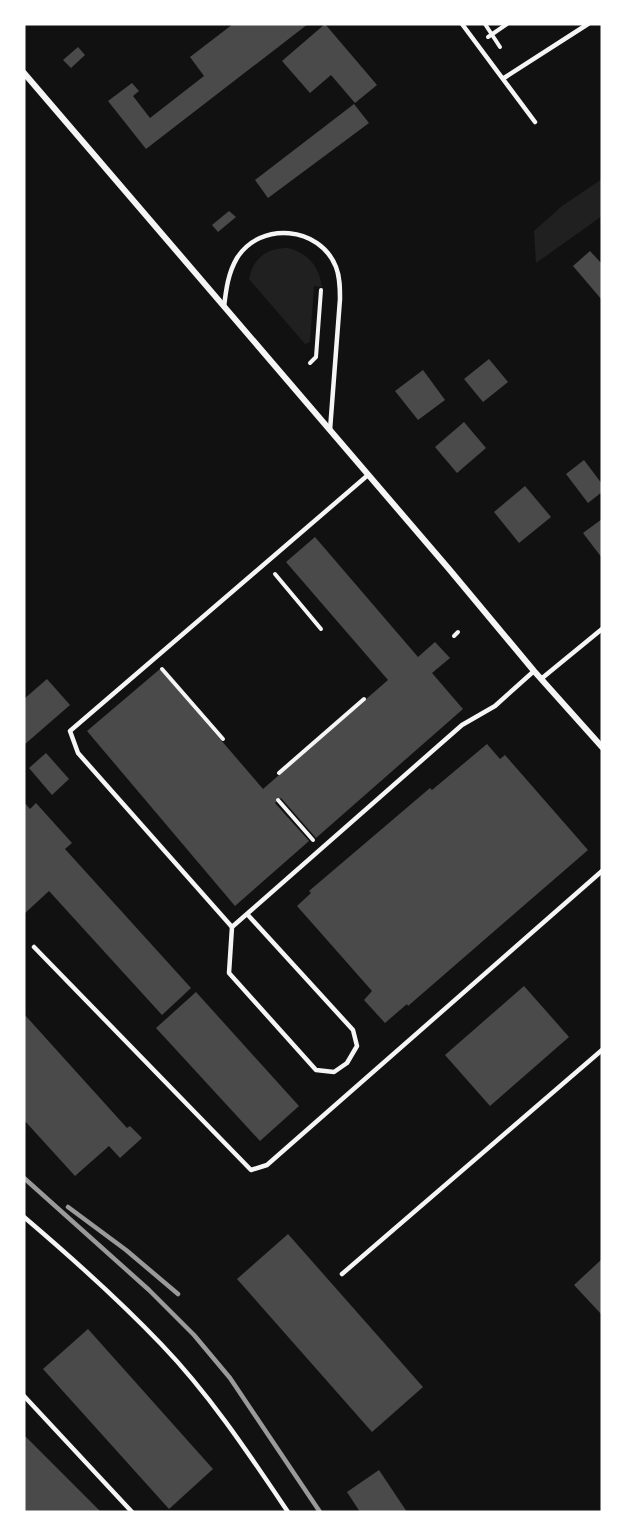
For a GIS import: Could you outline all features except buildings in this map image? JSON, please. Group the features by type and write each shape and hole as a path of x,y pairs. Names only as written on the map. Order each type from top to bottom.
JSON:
{"street":[{"path":"25,75 534,671 602,747"}],"lane":[{"path":"462,24 535,122"},
{"path":"504,78 588,24"},
{"path":"224,307 226,285 230,273 237,258 255,240 280,232 293,233 318,244 329,255 336,266 340,282 330,430"},
{"path":"248,914 352,1030 357,1046 347,1063 334,1072 316,1070 229,973 232,927 78,753 70,731 368,474"},
{"path":"541,678 602,629"},
{"path":"232,927 462,725 495,706 534,671"},
{"path":"34,947 251,1170 267,1165 602,871"},
{"path":"342,1274 602,1050"},
{"path":"24,1216 162,1344 210,1401 288,1512"},
{"path":"24,1396 132,1512"}],"path":[{"path":"485,24 501,47"},
{"path":"479,46 507,24"},
{"path":"310,363 316,357 321,290"},
{"path":"273,572 321,629"},
{"path":"153,659 223,738"},
{"path":"279,773 364,699"},
{"path":"278,800 321,849"}],"shaded area":[{"path":"602,179 602,216 536,263 534,231 562,206"},
{"path":"288,248 307,257 318,273 322,287 314,286 310,342 305,344 249,279 254,265 267,252"}],"railway":[{"path":"24,1178 149,1290 194,1335 230,1378 320,1512"},
{"path":"68,1207 126,1250 178,1294"}]}
